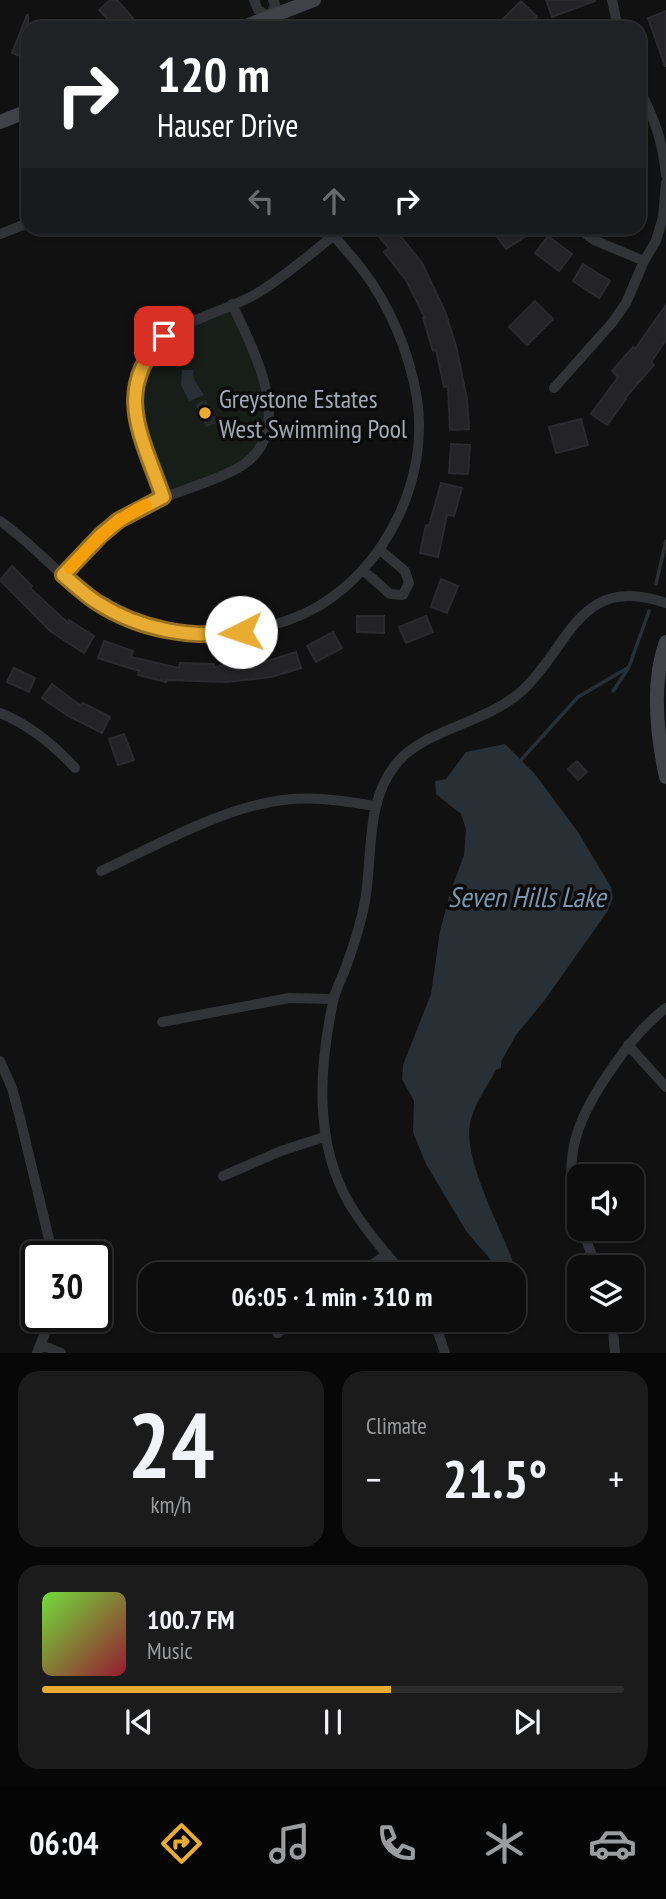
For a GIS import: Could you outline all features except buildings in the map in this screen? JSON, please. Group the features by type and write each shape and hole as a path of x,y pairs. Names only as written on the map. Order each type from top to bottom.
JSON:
{"main road":[{"path":"259,21 314,0"},
{"path":"0,122 21,114"},
{"path":"666,642 660,665 658,703 659,739 666,777"}],"street":[{"path":"254,0 258,10 270,17 275,4 273,0"},
{"path":"612,0 616,21"},
{"path":"646,102 663,143 666,175"},
{"path":"554,388 612,323 626,303 656,241 663,217 666,183"},
{"path":"0,234 21,226"},
{"path":"163,497 137,425 134,399 136,381 152,349 164,336 190,321 253,296 283,277 327,235"},
{"path":"0,522 97,602 123,616 163,630 192,635 222,635 260,629 298,617 337,594 380,550 401,512 414,468 419,423 417,399 403,345 391,317 361,268 333,235"},
{"path":"587,235 644,261"},
{"path":"63,575 119,520 163,497 207,482 239,467 255,452 267,430 270,413 268,392 232,304"},
{"path":"363,570 390,594 403,595 410,583 405,571 380,550"},
{"path":"394,1262 348,1202 324,1137 322,1107 325,1054 333,999 353,947 362,914 375,806 382,785 396,763 416,746 504,705 533,679 577,619 589,609 618,597 636,596 666,603"},
{"path":"0,713 51,744 75,768"},
{"path":"101,871 225,814 254,805 283,800 321,799 375,806"},
{"path":"162,1022 289,998 333,999"},
{"path":"572,1164 573,1146 585,1110 639,1031 666,1008"},
{"path":"628,1045 666,1087"},
{"path":"0,1061 12,1088 49,1241"},
{"path":"223,1177 281,1150 324,1137"},
{"path":"376,1262 387,1254"},
{"path":"46,1332 39,1349 61,1353"},
{"path":"438,1332 445,1353"},
{"path":"613,1332 615,1353"}],"shaded area":[{"path":"232,304 263,377 267,430 248,461 163,497 134,399 143,364 165,336"}],"water":[{"path":"182,370 193,370 194,379 204,395 189,401 181,385"},
{"name":"Seven Hills Lake","path":"505,744 535,774 578,832 611,887 613,898 607,912 544,1001 516,1035 501,1062 501,1068 496,1070 477,1103 470,1124 469,1138 477,1173 512,1262 493,1262 466,1231 426,1164 413,1132 414,1101 402,1079 403,1065 431,994 440,931 464,855 466,829 461,814 436,794 435,781 446,779 466,752"}],"waterway":[{"path":"656,584 666,541"},
{"path":"521,760 578,697 629,667 649,611"},
{"path":"613,691 628,669"}],"slow traffic":[{"path":"70,568 119,520 146,505"}],"place":[{"name":"Greystone Estates West Swimming Pool","path":"205,413"}],"route":[{"path":"164,336 143,364 136,381 134,399 137,425 163,497 119,520 63,575 97,602 123,616 163,630 192,635 241,632"}]}
